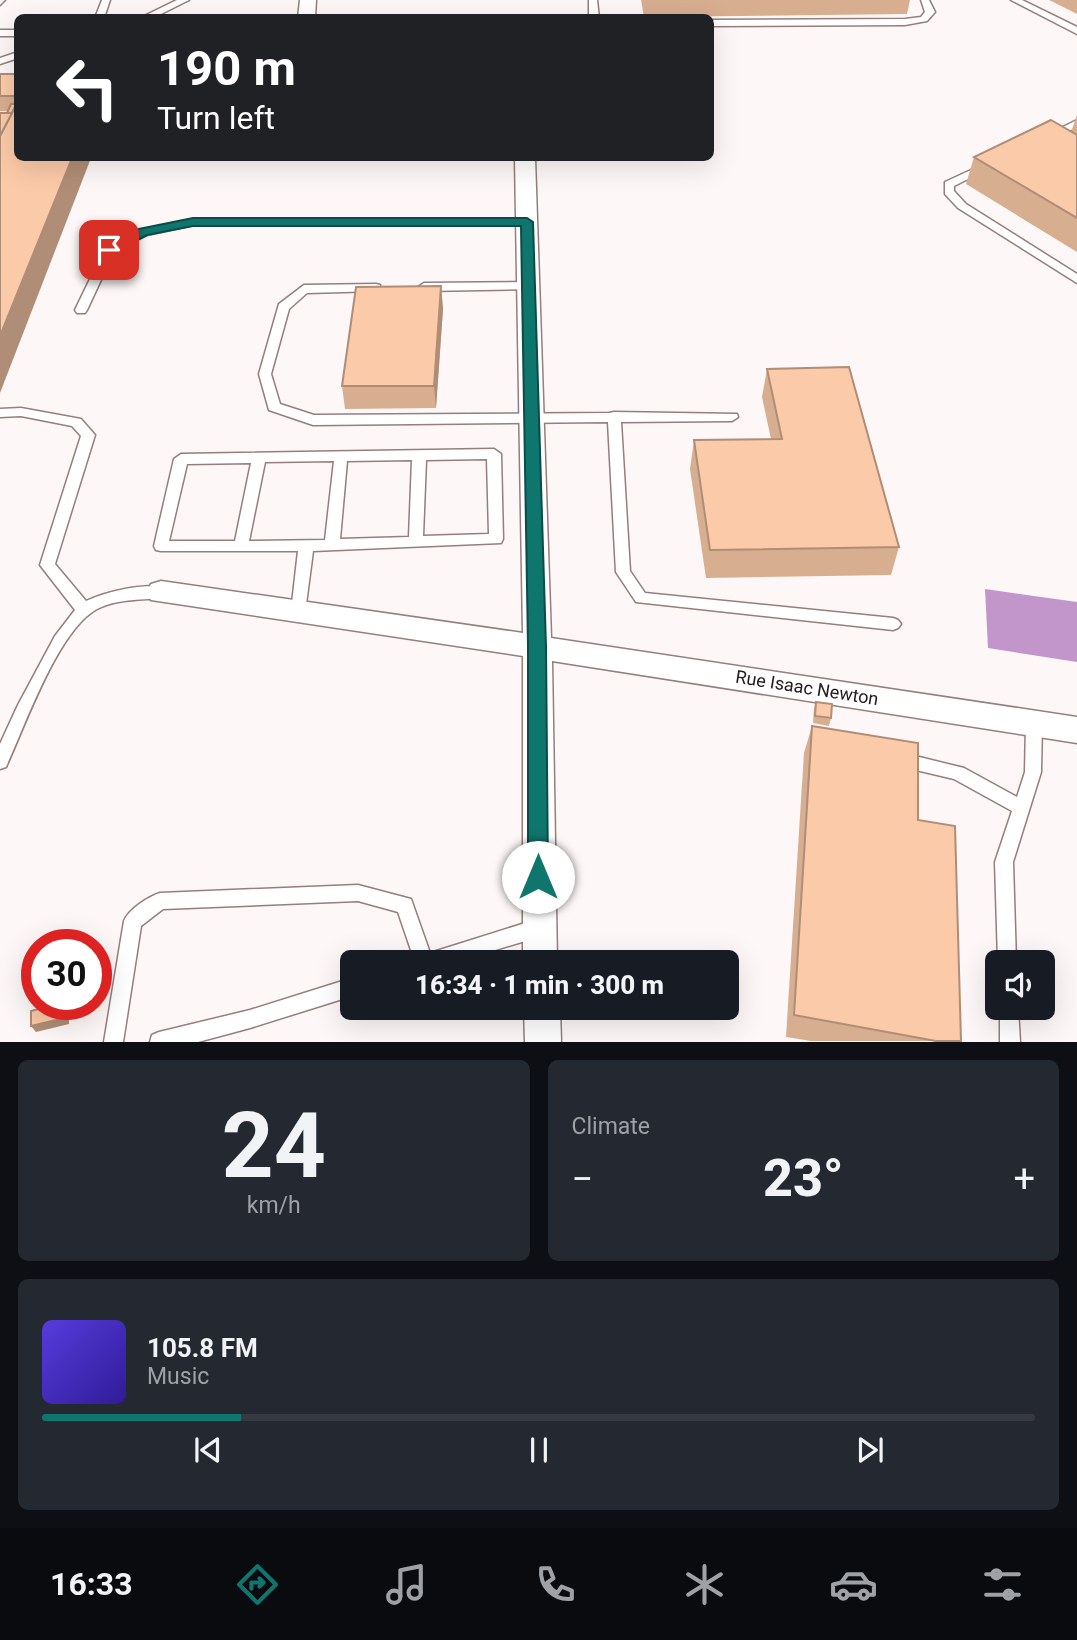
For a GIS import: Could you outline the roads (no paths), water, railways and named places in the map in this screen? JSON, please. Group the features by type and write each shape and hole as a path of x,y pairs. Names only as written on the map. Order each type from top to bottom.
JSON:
{"street":[{"path":"525,161 537,647 539,950"},
{"path":"160,592 537,647"},
{"name":"Rue Isaac Newton","path":"537,647 1077,730"},
{"path":"542,1020 543,1041"}],"lane":[{"path":"153,14 185,0"},
{"path":"714,23 905,22 924,19 930,12 925,0"},
{"path":"1015,0 1077,31"},
{"path":"1042,140 1077,123"},
{"path":"996,162 949,184 948,192 962,206 1077,279"},
{"path":"81,310 109,250 144,232 156,229 193,222 527,222"},
{"path":"416,287 527,286"},
{"path":"388,288 304,289 283,307 265,374 274,407 313,420 732,417"},
{"path":"0,412 21,412 76,422 88,435 47,565 84,610"},
{"path":"614,416 623,572 641,598 892,624"},
{"path":"495,454 496,539 306,546 161,546 181,459 419,455 495,454"},
{"path":"416,542 419,455"},
{"path":"332,545 341,456"},
{"path":"241,546 259,458"},
{"path":"298,612 306,546"},
{"path":"0,762 64,634 84,610 108,599 160,592"},
{"path":"1007,950 1004,862 1033,772 1034,724"},
{"path":"877,754 958,773 1021,808"},
{"path":"113,1041 133,921 160,901 358,893 405,905 422,950"},
{"path":"466,950 538,928"},
{"path":"159,1041 250,1019 340,991"},
{"path":"1009,1020 1010,1041"}]}
